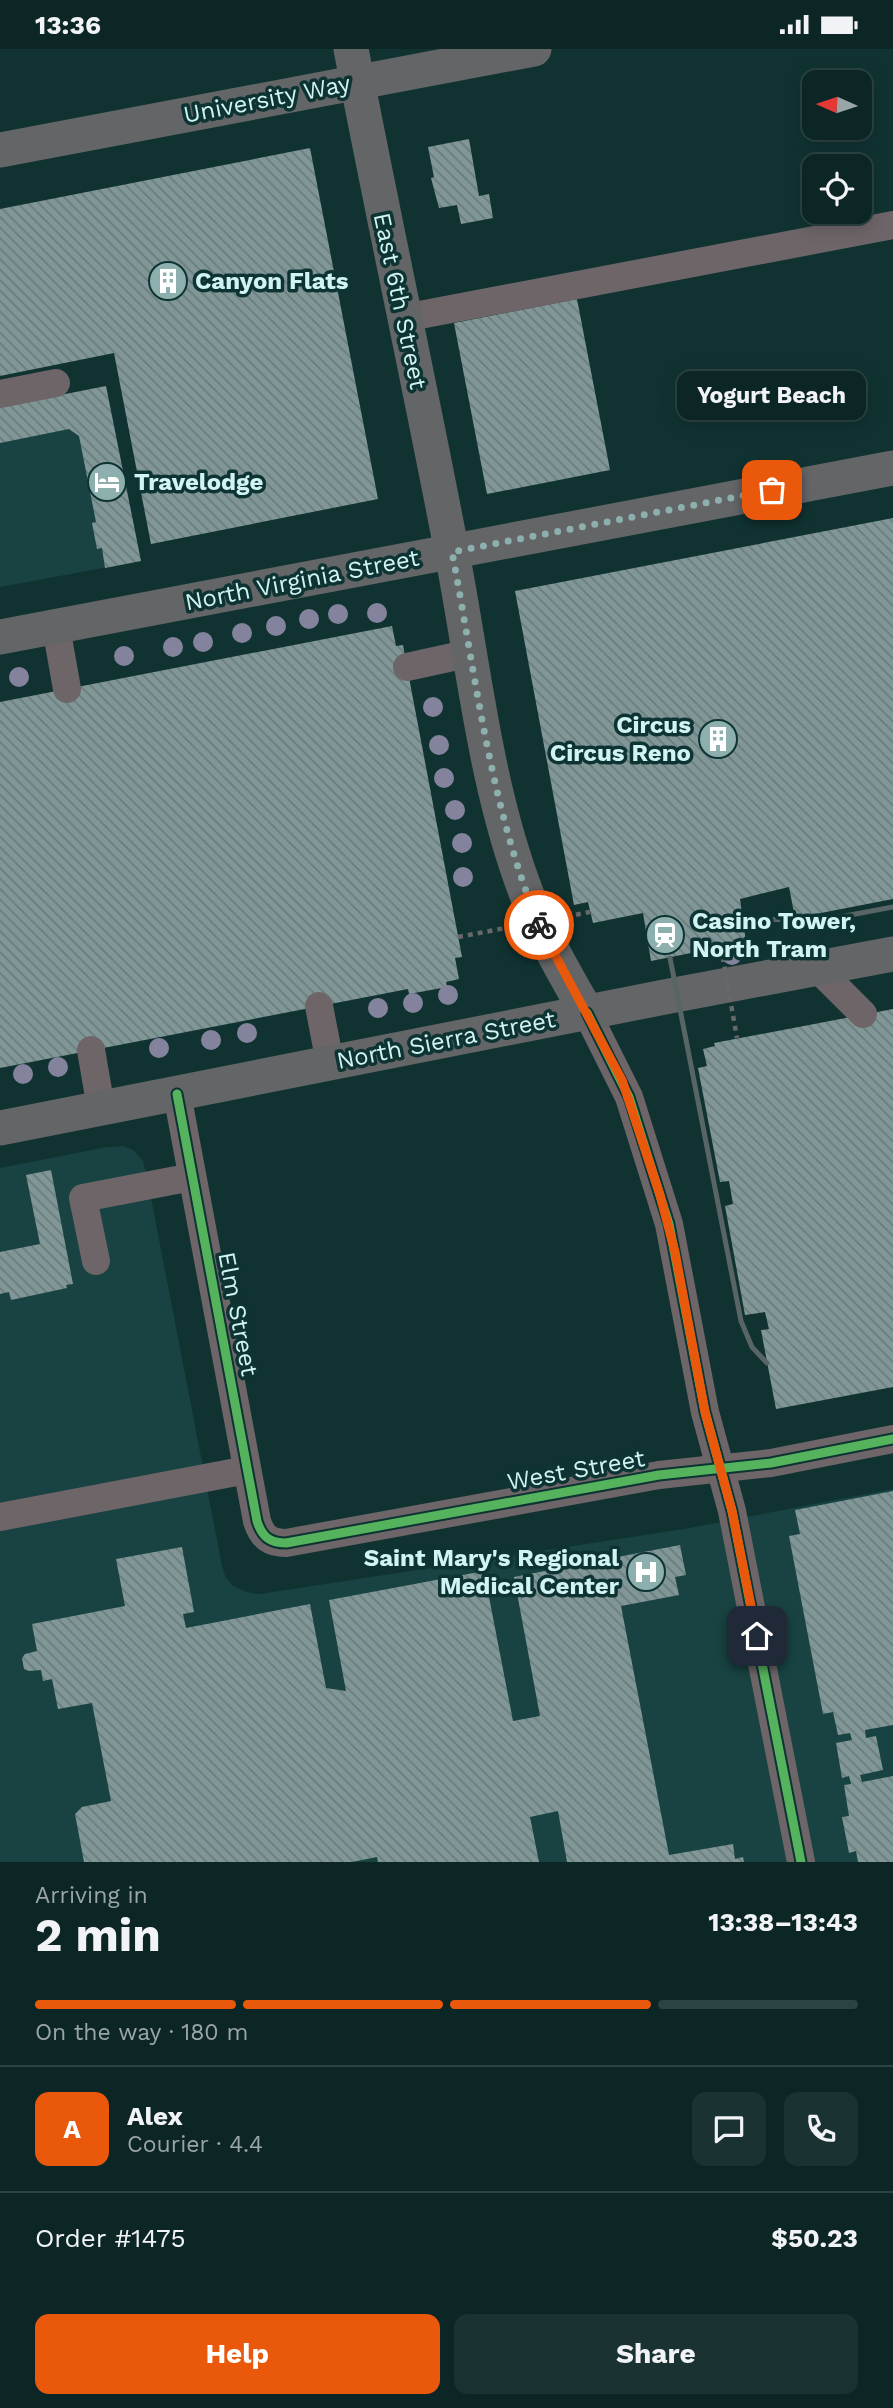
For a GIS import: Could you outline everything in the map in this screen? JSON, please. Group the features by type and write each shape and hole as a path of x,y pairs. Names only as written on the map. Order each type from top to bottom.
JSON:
{"main road":[{"name":"University Way","path":"0,150 354,66 534,49"},
{"name":"East 6th Street","path":"354,66 452,552 495,788 510,846 542,931 587,1013"},
{"name":"North Virginia Street","path":"0,637 893,468"},
{"name":"North Sierra Street","path":"0,1128 893,954"}],"street":[{"path":"404,317 893,225"},
{"path":"0,394 55,383"},
{"path":"56,627 67,689"},
{"path":"407,667 471,653"},
{"path":"817,968 863,1014"},
{"path":"310,1008 320,1065"},
{"path":"587,1013 629,1097 669,1224 705,1412 732,1511 800,1862"},
{"path":"91,1050 102,1108"},
{"name":"Elm Street","path":"177,1094 257,1521 260,1532 267,1539"},
{"path":"96,1261 83,1198 192,1177"},
{"name":"West Street","path":"267,1539 286,1543 659,1475 771,1463 893,1439"},
{"path":"0,1517 247,1470"}],"path":[{"path":"458,937 590,912"},
{"path":"721,947 737,1038"}],"shaded area":[{"path":"106,386 141,561 0,587 0,407"},
{"name":"Saint Mary's Regional Medical Center","path":"123,1146 133,1150 143,1161 147,1177 222,1566 226,1578 233,1586 246,1592 260,1594 684,1529 893,1489 893,1862 0,1862 0,1168"}],"building":[{"path":"469,139 479,196 489,194 493,218 461,224 457,205 439,208 431,178 434,177 428,147"},
{"name":"Canyon Flats","path":"310,148 378,499 151,544 114,353 0,376 0,209"},
{"path":"577,299 610,470 487,494 454,323"},
{"name":"Travelodge","path":"106,386 141,561 105,568 102,548 97,549 92,523 96,522 79,436 69,429 0,443 0,407"},
{"name":"Circus Circus Reno","path":"893,518 893,899 795,918 789,887 740,899 746,942 651,961 643,913 593,923 588,902 574,905 515,591"},
{"path":"392,626 396,646 403,645 462,957 455,958 459,979 446,982 447,987 409,994 408,989 0,1068 0,702"},
{"path":"893,1009 893,1387 776,1409 761,1330 769,1329 765,1312 745,1315 725,1206 733,1204 729,1181 720,1182 698,1068 707,1066 703,1049 715,1046 714,1043"},
{"path":"51,1170 73,1284 66,1285 67,1288 11,1300 9,1292 0,1294 0,1252 40,1244 26,1175"},
{"path":"893,1491 893,1725 865,1730 866,1738 876,1736 883,1770 860,1775 862,1782 893,1776 893,1862 858,1862 856,1851 849,1853 842,1817 849,1816 844,1785 851,1784 849,1776 842,1778 836,1743 852,1740 850,1733 838,1735 833,1712 823,1714 789,1536 800,1534 795,1510"},
{"name":"Saint Mary's Regional Medical Center","path":"680,1545 686,1575 675,1577 679,1595 621,1606 669,1855 733,1844 735,1859 743,1857 744,1862 567,1862 558,1811 530,1817 539,1862 378,1862 377,1857 352,1862 84,1862 75,1814 82,1807 111,1801 92,1703 58,1709 52,1679 43,1681 41,1670 24,1669 22,1658 25,1654 37,1651 32,1624 125,1606 116,1559 182,1547 194,1612 183,1614 186,1628 310,1604 326,1688 346,1691 329,1600 484,1571 513,1721 540,1716 514,1577"}],"railway":[{"path":"743,920 829,919 893,907"},
{"path":"670,958 741,1321 752,1347 767,1363"}],"cycle path":[{"path":"587,1013 629,1097 669,1224 705,1412 732,1511 801,1862"},
{"path":"177,1094 257,1521 264,1535 275,1542 286,1543 659,1475 771,1463 893,1439"}],"way so far":[{"path":"539,925 510,846 498,801 452,552 772,490"}],"place":[{"name":"Canyon Flats","path":"168,281"},
{"name":"Travelodge","path":"107,482"},
{"name":"Yogurt Beach","path":"772,490"},
{"name":"Circus Circus Reno","path":"718,739"},
{"name":"Casino Tower, North Tram","path":"665,935"},
{"name":"Saint Mary's Regional Medical Center","path":"646,1572"}],"route":[{"path":"539,925 622,1080 669,1224 705,1412 732,1511 757,1636"}]}
